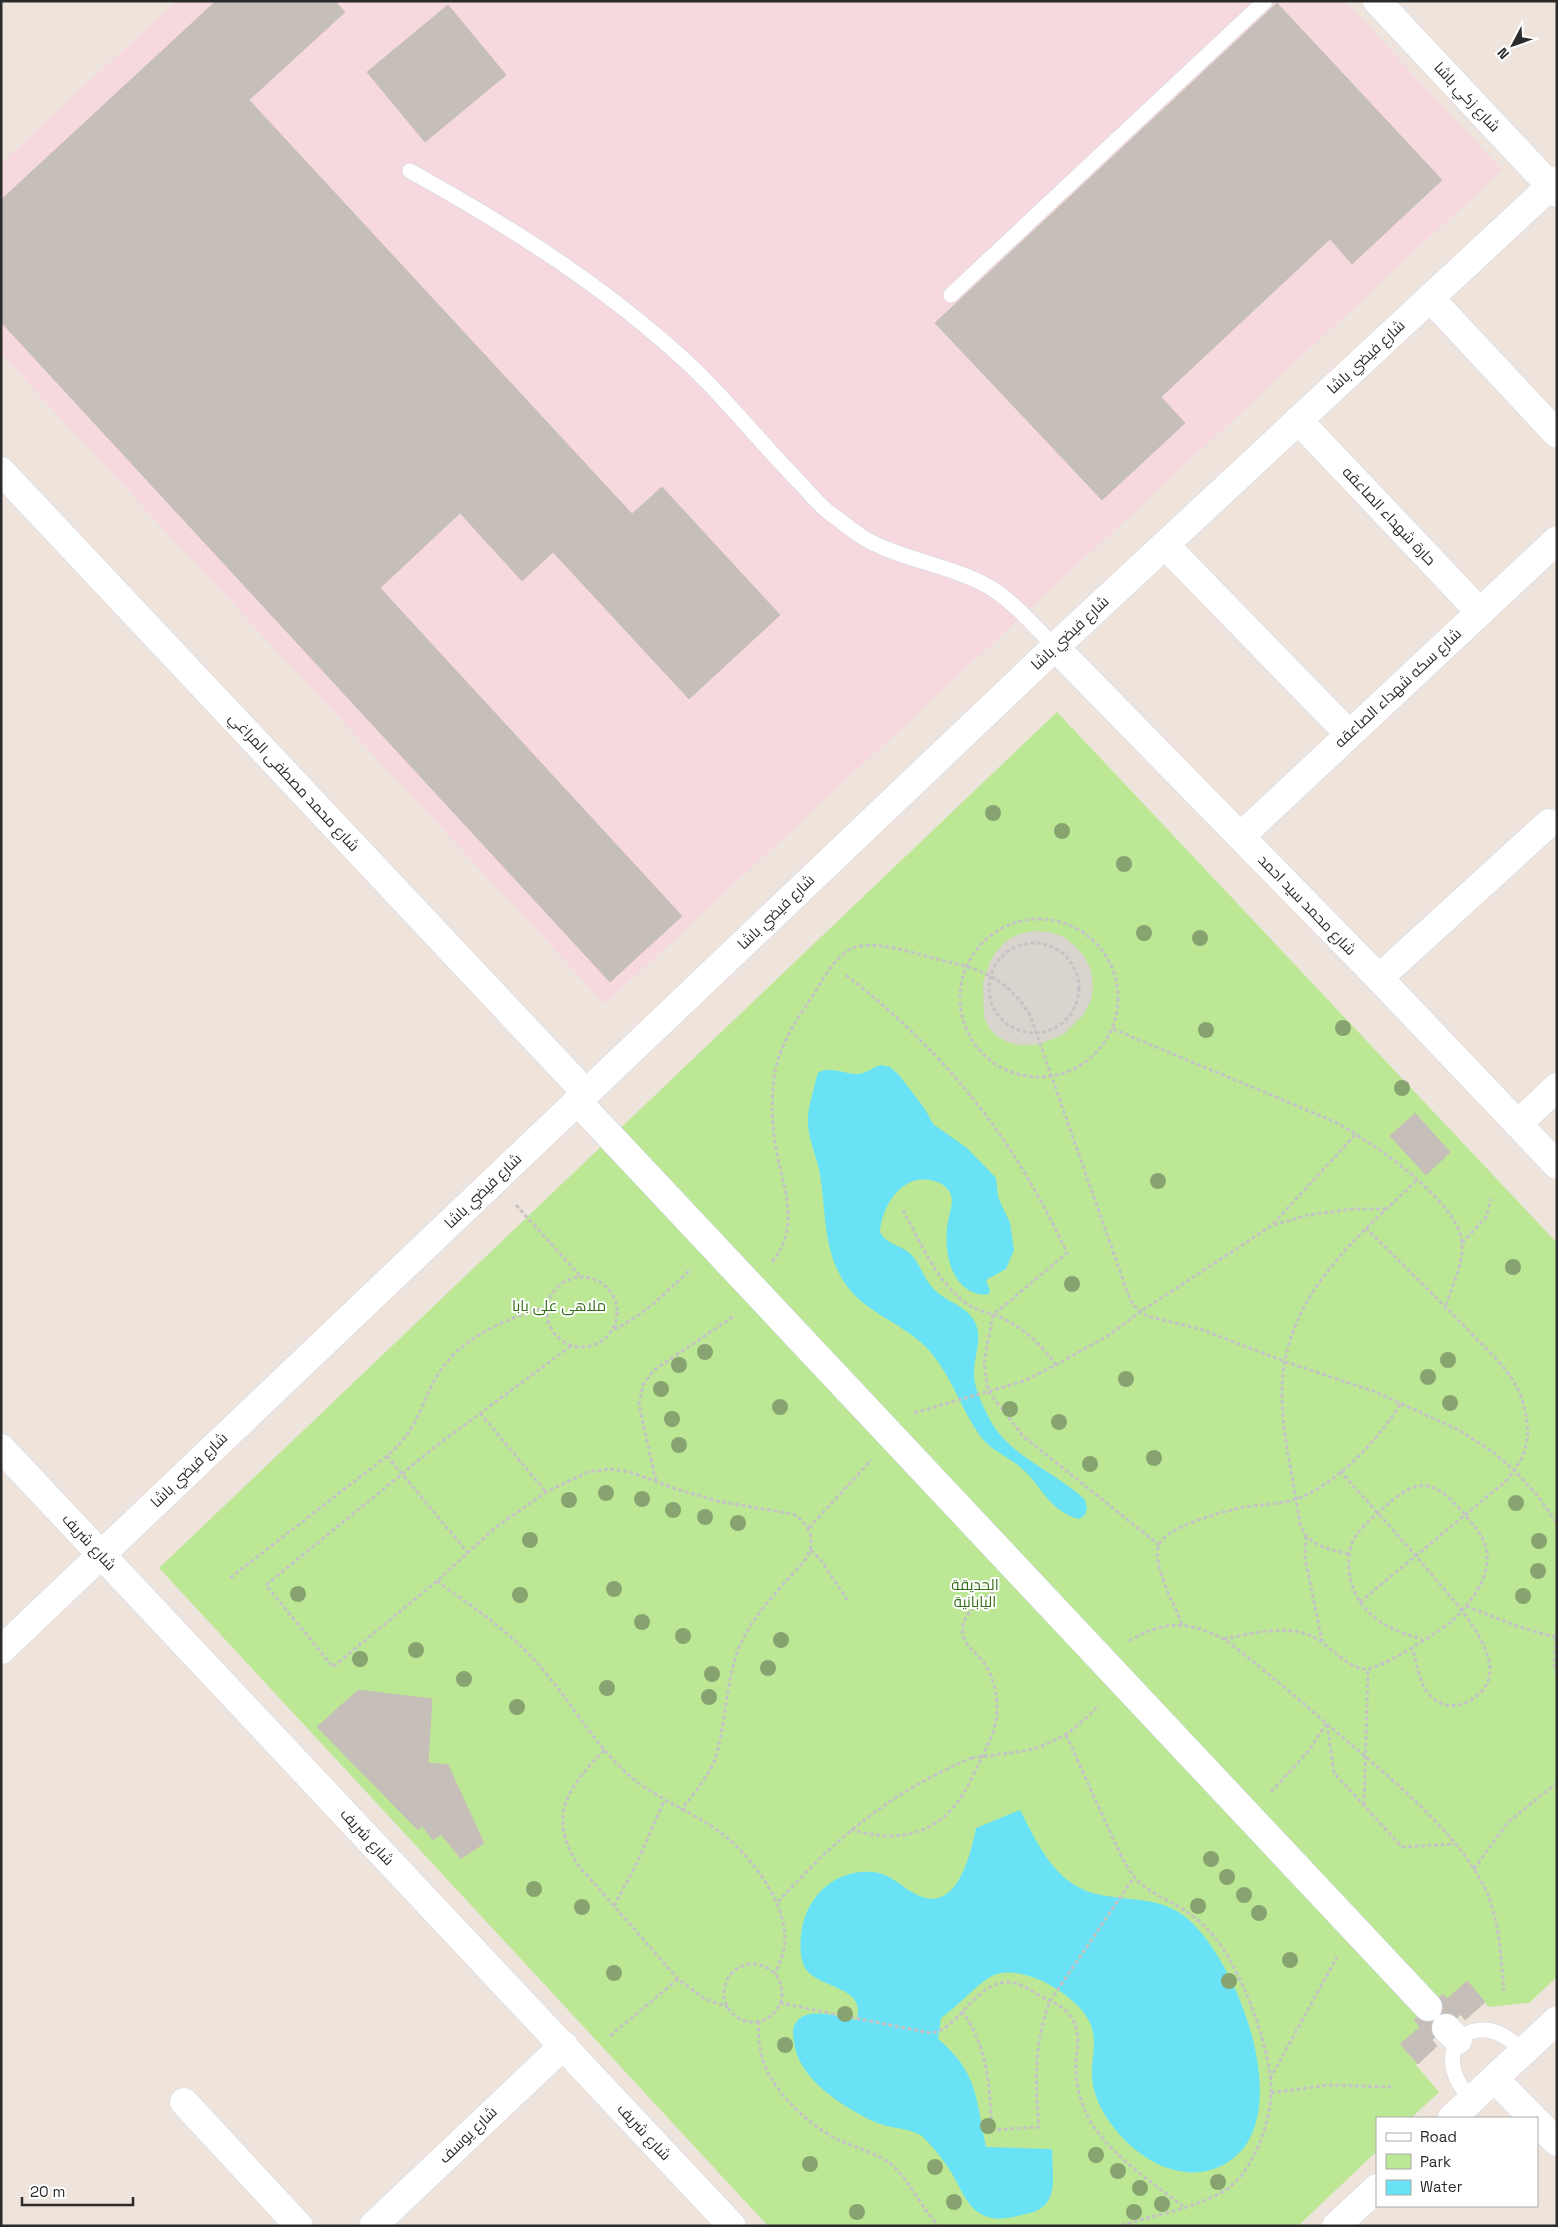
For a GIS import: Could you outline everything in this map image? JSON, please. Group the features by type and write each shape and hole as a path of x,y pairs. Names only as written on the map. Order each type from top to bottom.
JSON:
{"street":[{"name":"شارع زكي باشا","path":"1377,1 1555,186"},
{"name":"شارع فيضي باشا","path":"1,1650 1055,647 1430,298 1555,186"},
{"path":"1430,298 1557,434"},
{"name":"حارة شهداء الصاعقه","path":"1298,420 1480,612"},
{"name":"شارع محمد مصطفى المراغي","path":"1,472 582,1097 714,1247 1428,2008"},
{"name":"شارع سكه شهداء الصاعقه","path":"1241,836 1557,540"},
{"path":"1165,544 1349,734"},
{"name":"شارع محمد سيد احمد","path":"1055,647 1241,836 1557,1165"},
{"path":"1378,978 1549,824"},
{"path":"1518,1124 1557,1087"},
{"name":"شارع شريف","path":"1,1448 564,2045 732,2226"},
{"path":"1462,2109 1557,2020"},
{"name":"شارع يوسف","path":"373,2226 564,2045"},
{"path":"1495,2079 1532,2117"},
{"path":"184,2102 299,2226"},
{"path":"1538,2123 1557,2142"},
{"path":"1336,2226 1376,2189"}],"lane":[{"path":"951,295 1265,1"},
{"path":"410,171 493,218 558,260 627,311 692,367 791,474 829,512 871,542 917,560 950,569 984,584 1014,606 1055,647"},
{"path":"1462,2109 1459,2083 1452,2065 1454,2046 1452,2034 1488,2030 1504,2036 1524,2051"}],"path":[{"path":"1046,919 1070,925 1091,939 1107,957 1116,980 1118,1005 1113,1028 1102,1047 1086,1062 1068,1073 1051,1076 1023,1076 1001,1068 982,1053 969,1034 961,1011 961,988 967,966 981,945 999,930 1022,920 1046,919"},
{"path":"1037,943 1049,946 1069,960 1078,983 1075,1007 1060,1025 1048,1031 1036,1033 1016,1029 999,1016 989,997 990,975 1003,955 1025,944 1037,943"},
{"path":"657,1482 639,1405 640,1395 648,1377 662,1364 757,1293 785,1243 789,1226 785,1190 774,1133 774,1078 789,1032 811,997 840,957 854,946 862,944 888,947 967,966 990,975 1020,999 1030,1016 1129,1297 1140,1312 1147,1316 1203,1330 1286,1362 1350,1383 1401,1403 1457,1429 1493,1452 1515,1471 1538,1496 1557,1523"},
{"path":"846,975 882,1003 915,1033 946,1065 975,1100 1027,1174 1067,1254 993,1315 984,1363 988,1391 1023,1436 1158,1545"},
{"path":"1113,1028 1302,1106 1357,1133 1394,1159 1417,1180 1450,1216 1460,1233 1462,1244 1461,1256 1445,1307"},
{"path":"919,1411 981,1392 1024,1382 1109,1335 1140,1312 1271,1226 1357,1133"},
{"path":"1349,1554 1320,1546 1306,1536 1300,1524 1283,1417 1282,1382 1296,1322 1307,1299 1323,1276 1366,1228 1417,1180"},
{"path":"1462,1244 1486,1217 1491,1199"},
{"path":"1271,1226 1308,1215 1352,1209 1387,1209"},
{"path":"903,1210 924,1250 954,1291 969,1305 1025,1332 1048,1354 1056,1365"},
{"path":"527,1217 581,1277"},
{"path":"1359,1602 1465,1516 1515,1471 1527,1450 1529,1436 1526,1415 1517,1386 1492,1355 1366,1228"},
{"path":"613,1329 633,1320 651,1307 714,1247"},
{"path":"581,1277 604,1284 612,1293 617,1317 613,1329 605,1338 595,1344 583,1347 571,1346 560,1340 552,1330 548,1319 547,1307 550,1295 558,1286 568,1280 581,1277"},
{"path":"230,1578 387,1456 406,1438 415,1425 433,1383 454,1354 484,1330 526,1313 547,1307"},
{"path":"571,1346 401,1473 266,1585 334,1667 437,1582 495,1528 546,1492 588,1472 610,1469 630,1472 717,1501 793,1514 809,1528 812,1541 811,1550 758,1614 742,1642 731,1674 715,1759 705,1779 681,1810"},
{"path":"1182,1624 1157,1561 1158,1545 1169,1533 1227,1511 1296,1500 1322,1486 1376,1439 1401,1403"},
{"path":"480,1414 546,1492"},
{"path":"809,1528 892,1437"},
{"path":"387,1456 468,1553"},
{"path":"1340,1471 1462,1610 1489,1658 1489,1678 1485,1687 1478,1694 1455,1706 1446,1706 1437,1701 1423,1686 1412,1647"},
{"path":"1224,1639 1280,1630 1305,1634 1322,1642 1347,1661 1361,1668 1368,1669 1382,1664 1412,1647 1452,1620 1466,1606 1482,1583 1489,1559 1483,1538 1465,1516 1442,1493 1427,1486 1408,1490 1378,1513 1359,1532 1349,1554 1352,1587 1359,1602 1367,1612 1384,1625 1403,1634 1422,1639"},
{"path":"1306,1536 1306,1570 1322,1642"},
{"path":"811,1550 821,1560 848,1601"},
{"path":"437,1582 507,1634 529,1654 553,1682 604,1750 638,1783 664,1801 711,1826 737,1847 760,1873 778,1902 783,1920 785,1939 782,1956 775,1974"},
{"path":"1466,1606 1517,1626 1556,1638"},
{"path":"851,1828 871,1835 892,1837 913,1834 932,1825 947,1814 960,1800 992,1735 996,1721 996,1691 991,1677 984,1664 967,1645 963,1636 962,1626 966,1616 972,1609"},
{"path":"1099,1658 1138,1635 1166,1625 1182,1624 1203,1629 1224,1639 1327,1723 1433,1819 1456,1844 1474,1869 1489,1898 1495,1919 1504,1991"},
{"path":"1557,1625 1554,1664 1557,1678"},
{"path":"1364,1805 1368,1669"},
{"path":"778,1902 813,1863 851,1828 893,1798 938,1772 971,1758 1028,1751 1066,1736 1094,1711 1121,1681"},
{"path":"1327,1723 1334,1773 1402,1847 1456,1844"},
{"path":"1245,1813 1269,1794 1290,1772 1310,1749 1327,1723"},
{"path":"1066,1736 1112,1836 1134,1877 1158,1897 1179,1906 1196,1918 1216,1939 1235,1969 1251,2005 1263,2042 1270,2080 1271,2092 1267,2117 1258,2145 1248,2166 1232,2185 1216,2195 1183,2207 1119,2226"},
{"path":"604,1750 574,1784 567,1795 563,1822 572,1855 678,1979 705,1999 728,2006"},
{"path":"1474,1869 1508,1822 1557,1783"},
{"path":"614,1906 636,1865 664,1801"},
{"path":"962,2011 972,2026 986,2061 992,2130 1039,2127 1036,2095 1037,2064 1044,2016 1050,2001 1134,1877"},
{"path":"1270,2080 1353,1928"},
{"path":"760,1965 775,1974 781,1983 780,2003 776,2011 768,2018 759,2021 746,2021 736,2015 728,2006 724,1995 726,1983 732,1973 742,1966 760,1965"},
{"path":"610,2036 678,1979"},
{"path":"780,2003 930,2033 944,2029 984,1992 1007,1982 1019,1985 1060,2006 1068,2014 1077,2032 1076,2069 1078,2088 1092,2124 1104,2141 1183,2207"},
{"path":"759,2021 758,2034 765,2067 773,2082 795,2108 823,2132 872,2153 893,2167 939,2226"},
{"path":"1271,2092 1328,2085 1394,2088"}],"shaded area":[{"path":"176,1 1345,1 1502,170 605,1004 1,354 1,163"},
{"path":"1033,931 1048,932 1062,936 1074,945 1084,956 1091,970 1093,985 1091,1000 1084,1014 1064,1034 1040,1044 1019,1045 1007,1042 989,1028 984,1017 983,983 990,962 1006,941 1019,934"}],"green space":[{"name":"الحديقة اليابانية","path":"1057,712 1557,1243 1557,1977 1529,2003 1488,2007 1485,2002 1465,2020 1461,2015 1432,2040 1437,2046 1416,2065 1439,2092 1412,2117 1376,2117 1376,2152 1298,2226 768,2226 159,1568"}],"water":[{"path":"881,1065 890,1067 899,1075 925,1109 933,1124 967,1148 996,1178 998,1197 1010,1223 1014,1250 1006,1269 986,1280 990,1291 989,1294 983,1295 972,1292 960,1283 948,1258 946,1239 951,1194 944,1186 934,1181 923,1180 903,1186 896,1193 885,1212 880,1232 888,1241 907,1251 935,1290 966,1311 975,1322 978,1343 974,1365 974,1379 979,1397 990,1420 1009,1444 1085,1500 1087,1508 1085,1515 1079,1519 1068,1515 1052,1504 1028,1474 985,1442 967,1415 943,1369 926,1347 904,1329 857,1298 840,1275 828,1239 819,1169 808,1130 810,1102 818,1073 832,1070 858,1074"},
{"path":"1020,1810 1049,1860 1073,1884 1086,1891 1101,1895 1147,1901 1176,1910 1189,1920 1207,1940 1224,1966 1239,1997 1250,2030 1258,2064 1260,2097 1255,2126 1242,2150 1227,2163 1200,2172 1181,2171 1157,2164 1131,2146 1119,2134 1100,2106 1094,2091 1092,2077 1094,2036 1090,2023 1083,2012 1061,1992 1031,1977 1016,1973 1002,1973 990,1977 941,2018 938,2039 961,2063 968,2075 977,2100 986,2147 1052,2149 1053,2170 1050,2198 1045,2205 1037,2211 1009,2218 996,2219 977,2212 967,2200 945,2162 922,2136 911,2131 875,2122 850,2109 824,2091 804,2068 797,2055 793,2030 800,2018 806,2015 823,2014 856,2020 858,2009 855,2000 839,1988 818,1979 810,1973 804,1966 802,1959 800,1943 803,1923 814,1899 823,1889 833,1881 845,1876 858,1872 872,1872 888,1877 912,1892 927,1898 939,1898 950,1892 958,1881 970,1854 976,1828"}],"building":[{"path":"216,1 335,1 345,12 249,100 632,514 662,487 780,615 689,699 553,552 522,581 460,513 380,588 682,916 610,982 1,322 1,200"},
{"path":"1277,3 1442,180 1352,264 1330,239 1161,397 1185,423 1102,500 935,323"},
{"path":"448,5 506,75 425,142 367,72"},
{"path":"1415,1113 1450,1152 1426,1175 1390,1136"},
{"path":"358,1690 432,1699 428,1763 448,1765 484,1843 461,1859 441,1834 433,1840 422,1826 418,1830 317,1727"},
{"path":"1467,1981 1485,2002 1465,2020 1461,2014 1432,2040 1437,2046 1418,2064 1400,2044 1420,2027 1414,2020 1443,1994 1447,1999"}],"park label":[{"name":"ملاهى على بابا","path":"559,1306"}]}
